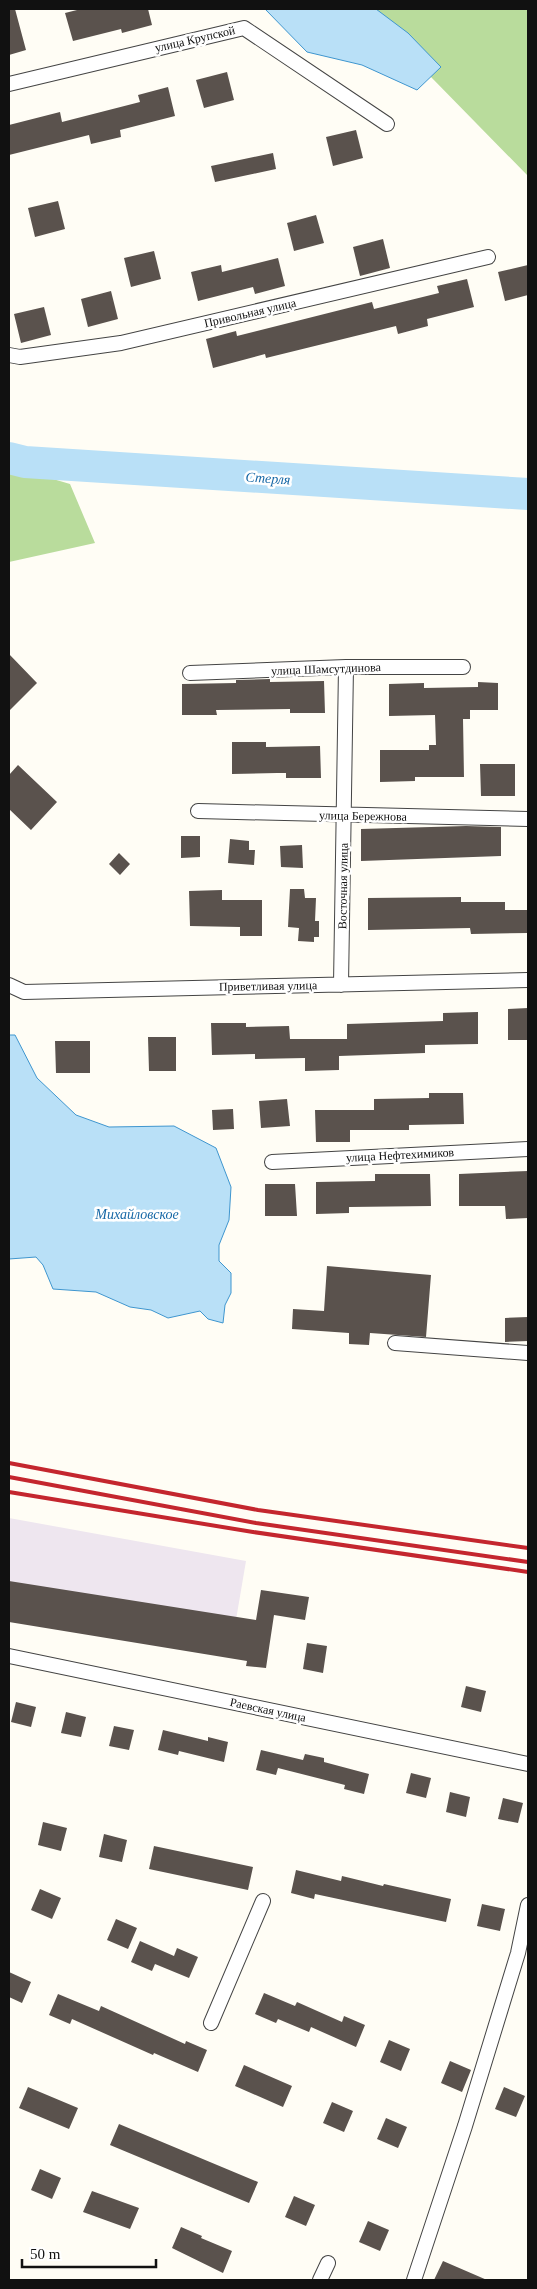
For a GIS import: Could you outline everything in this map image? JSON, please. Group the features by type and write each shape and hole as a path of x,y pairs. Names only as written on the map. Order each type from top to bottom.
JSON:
{"street":[{"name":"улица Крупской","path":"9,84 244,28 387,124"},
{"name":"Привольная улица","path":"9,355 20,357 121,343 488,257"},
{"name":"улица Шамсутдинова","path":"190,674 346,667 463,667"},
{"name":"Восточная улица","path":"341,985 346,667"},
{"name":"улица Бережнова","path":"198,811 528,819"},
{"name":"Приветливая улица","path":"9,985 24,992 528,980"},
{"name":"улица Нефтехимиков","path":"272,1162 528,1149"},
{"path":"395,1343 528,1353"},
{"name":"Раевская улица","path":"9,1656 528,1764"},
{"path":"211,2022 263,1901"},
{"path":"414,2280 465,2126 507,1990 518,1953 528,1905"},
{"path":"320,2280 328,2263"}],"shaded area":[{"path":"9,1518 246,1561 230,1655 9,1615"}],"green space":[{"path":"322,9 528,9 528,176 431,77 336,24"},
{"path":"9,466 70,484 95,543 9,562"}],"water":[{"path":"265,9 376,9 408,33 441,67 417,90 362,65 307,52"},
{"name":"Михайловское","path":"9,1035 15,1035 37,1078 76,1115 109,1127 174,1126 216,1148 231,1187 229,1220 219,1245 219,1261 231,1273 231,1293 225,1305 223,1323 208,1319 200,1311 168,1318 151,1310 130,1307 96,1292 53,1289 43,1265 36,1257 9,1259"}],"building":[{"path":"9,9 15,9 26,50 9,55"},
{"path":"81,9 148,9 152,25 122,33 121,29 73,41 65,13"},
{"path":"227,72 234,100 204,108 196,80"},
{"path":"168,87 175,116 120,130 121,137 91,144 89,135 9,155 9,125 60,112 62,122 140,102 138,95"},
{"path":"356,130 363,158 333,166 326,137"},
{"path":"273,153 276,169 215,182 211,166"},
{"path":"58,201 65,229 35,237 28,208"},
{"path":"316,215 324,243 294,251 287,223"},
{"path":"383,239 390,268 360,276 353,247"},
{"path":"154,251 161,279 131,287 124,258"},
{"path":"278,258 285,286 255,294 253,287 198,301 191,272 221,265 222,272"},
{"path":"528,265 528,295 505,301 498,272"},
{"path":"467,279 474,307 427,319 428,326 398,334 396,326 266,358 265,354 213,368 206,339 236,331 237,336 372,302 374,309 439,293 437,286"},
{"path":"111,291 118,319 88,327 81,299"},
{"path":"44,307 51,335 21,343 14,314"},
{"path":"9,654 37,683 9,711"},
{"path":"270,679 270,682 324,681 325,713 290,713 290,709 216,710 217,715 182,715 182,684 236,683 236,680"},
{"path":"478,682 498,683 498,710 470,710 470,719 463,719 464,777 415,777 415,781 380,782 380,750 429,750 429,745 436,745 435,715 389,716 389,684 424,683 424,688 478,687"},
{"path":"232,742 266,742 266,747 320,746 321,778 286,778 286,773 232,774"},
{"path":"480,764 515,764 515,796 481,796"},
{"path":"18,765 57,802 31,830 9,809 9,775"},
{"path":"501,827 501,856 361,861 361,829"},
{"path":"181,836 200,836 200,857 181,858"},
{"path":"230,839 249,841 249,850 255,850 254,865 228,863"},
{"path":"302,845 303,868 281,867 280,846"},
{"path":"119,853 130,864 120,875 109,864"},
{"path":"290,889 304,889 305,898 316,898 315,921 319,921 319,937 314,937 314,942 298,941 299,928 288,927"},
{"path":"222,890 222,900 262,900 262,936 240,936 240,927 190,926 189,891"},
{"path":"461,897 461,902 505,902 505,910 528,910 528,933 471,934 470,928 368,930 368,898"},
{"path":"528,1008 528,1040 508,1040 508,1009"},
{"path":"478,1012 478,1044 425,1045 425,1053 339,1056 339,1070 305,1071 305,1058 255,1059 255,1054 212,1055 211,1023 246,1023 246,1027 289,1026 290,1039 347,1039 347,1024 443,1021 443,1013"},
{"path":"148,1037 176,1037 176,1071 149,1071"},
{"path":"55,1041 90,1041 90,1073 56,1073"},
{"path":"429,1093 463,1093 464,1124 409,1125 409,1130 350,1130 350,1142 316,1142 315,1110 374,1110 374,1099 429,1098"},
{"path":"287,1099 290,1126 261,1128 259,1101"},
{"path":"233,1109 234,1129 213,1130 212,1110"},
{"path":"528,1171 528,1218 506,1219 505,1206 459,1206 459,1174"},
{"path":"375,1174 430,1174 431,1206 349,1207 349,1213 316,1214 316,1182 375,1181"},
{"path":"265,1184 295,1184 297,1216 265,1216"},
{"path":"327,1266 431,1275 426,1337 370,1333 369,1345 349,1344 349,1333 292,1329 293,1309 324,1311"},
{"path":"528,1317 528,1341 505,1342 505,1318"},
{"path":"9,1581 256,1620 261,1590 309,1597 305,1620 274,1615 266,1668 246,1666 247,1661 9,1622"},
{"path":"307,1643 327,1646 323,1673 303,1669"},
{"path":"466,1686 486,1691 481,1712 461,1707"},
{"path":"16,1702 36,1707 31,1727 11,1722"},
{"path":"66,1712 86,1717 81,1737 61,1733"},
{"path":"114,1726 134,1730 129,1750 109,1746"},
{"path":"163,1730 208,1741 208,1737 228,1742 224,1762 179,1751 178,1755 158,1750"},
{"path":"261,1750 303,1760 305,1754 324,1758 324,1762 369,1774 364,1794 344,1789 345,1785 278,1768 276,1775 256,1770"},
{"path":"411,1773 431,1778 426,1798 406,1793"},
{"path":"450,1792 470,1797 466,1817 446,1812"},
{"path":"503,1798 523,1803 518,1823 498,1819"},
{"path":"43,1822 67,1828 61,1851 38,1845"},
{"path":"104,1834 127,1840 122,1862 99,1857"},
{"path":"154,1846 253,1867 248,1890 149,1869"},
{"path":"296,1870 341,1881 342,1876 451,1899 446,1922 315,1894 314,1899 291,1893"},
{"path":"40,1889 61,1898 52,1919 31,1910"},
{"path":"482,1904 505,1909 500,1931 477,1926"},
{"path":"116,1919 137,1928 128,1949 107,1940"},
{"path":"140,1941 174,1956 177,1948 198,1957 189,1978 155,1964 152,1971 131,1962"},
{"path":"9,1972 31,1982 22,2003 9,1997"},
{"path":"264,1993 295,2006 297,2002 342,2022 344,2016 365,2025 356,2047 311,2027 309,2032 278,2019 276,2023 255,2014"},
{"path":"58,1994 99,2011 101,2006 185,2044 186,2041 207,2050 198,2072 154,2053 153,2055 72,2019 70,2024 49,2015"},
{"path":"389,2040 410,2049 401,2071 380,2062"},
{"path":"450,2061 471,2070 462,2092 441,2083"},
{"path":"244,2065 292,2086 283,2107 235,2086"},
{"path":"28,2087 78,2108 69,2129 19,2108"},
{"path":"504,2087 525,2096 516,2117 495,2109"},
{"path":"332,2102 353,2111 344,2132 323,2123"},
{"path":"386,2118 407,2127 398,2148 377,2139"},
{"path":"119,2124 258,2182 249,2203 110,2145"},
{"path":"40,2169 61,2178 52,2199 31,2190"},
{"path":"92,2191 139,2208 130,2229 83,2212"},
{"path":"294,2196 315,2205 306,2226 285,2217"},
{"path":"368,2221 389,2230 380,2251 359,2242"},
{"path":"181,2227 232,2251 223,2273 172,2248"},
{"path":"443,2261 487,2280 434,2280"}],"waterway":[{"name":"Стерля","path":"9,458 25,462 528,494"}],"railway":[{"path":"9,1463 258,1510 528,1548"},
{"path":"9,1477 256,1523 528,1562"},
{"path":"9,1492 253,1532 528,1572"}]}
